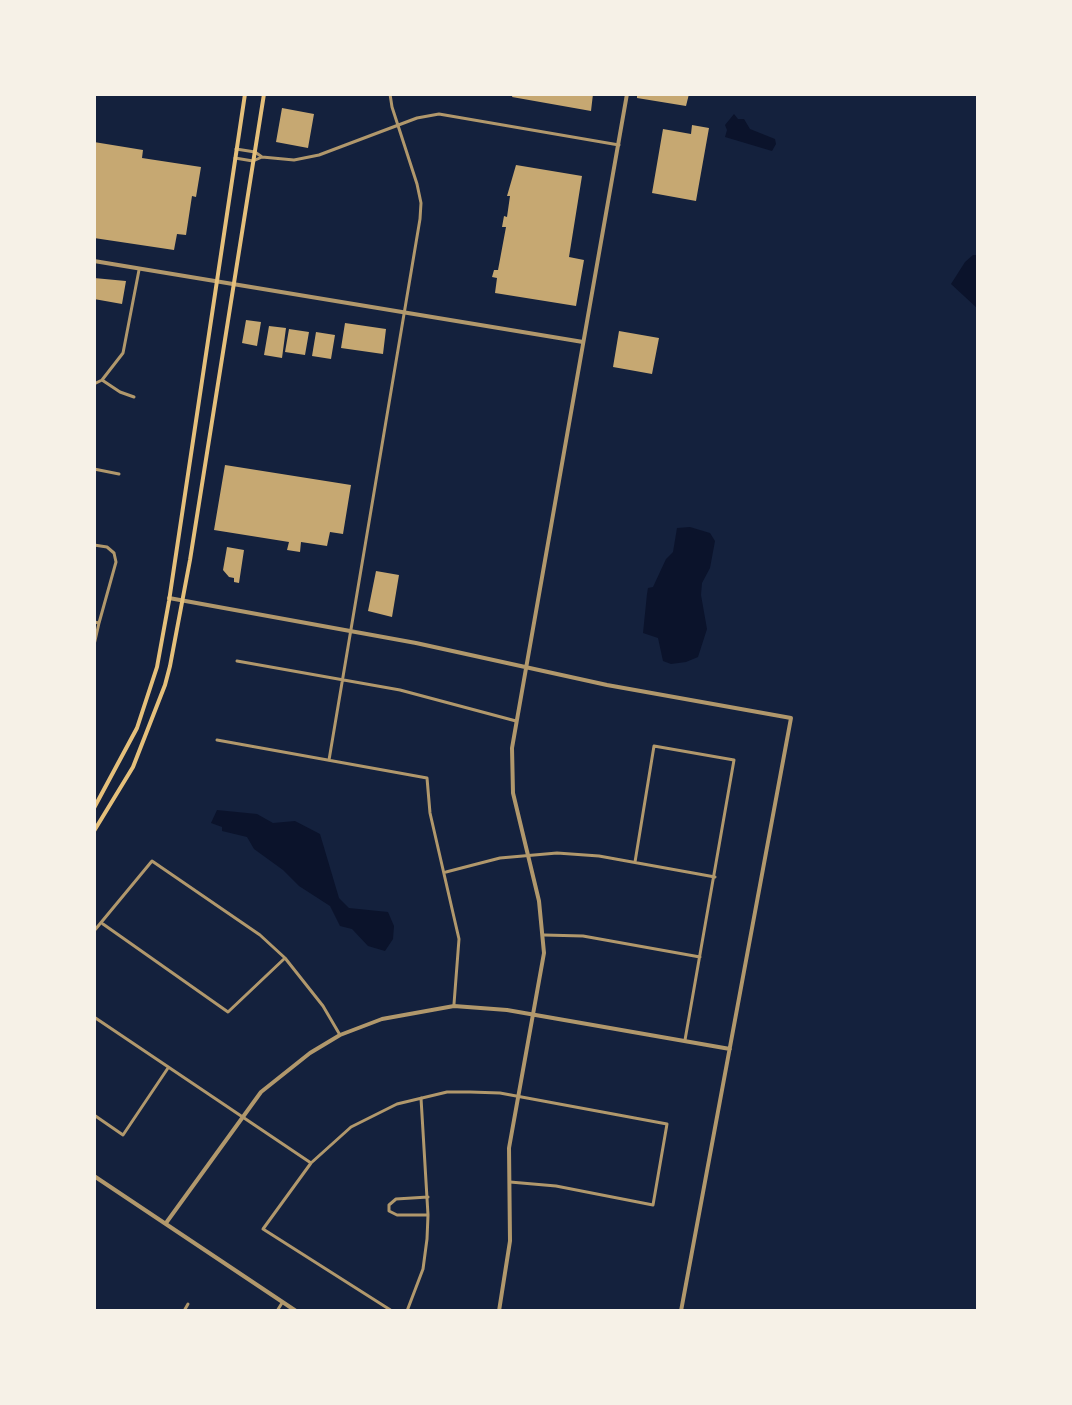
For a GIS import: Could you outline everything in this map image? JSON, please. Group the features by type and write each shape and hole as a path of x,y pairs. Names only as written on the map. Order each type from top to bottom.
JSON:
{"main road":[{"path":"94,808 137,728 157,667 245,94"},
{"path":"94,831 114,801 147,733 165,685 183,601 264,94"}],"street":[{"path":"329,760 406,314 421,203 390,94"},
{"path":"499,1311 508,1261 509,1148 542,976 544,935 512,782 512,748 627,94"},
{"path":"235,158 294,160 319,155 425,116 445,114 619,145"},
{"path":"236,149 255,152 262,157"},
{"path":"94,261 583,342"},
{"path":"94,384 102,380 123,353 139,270"},
{"path":"102,380 134,397"},
{"path":"94,469 119,474"},
{"path":"94,545 107,547 114,553 116,562 97,623 94,645"},
{"path":"169,598 416,643 607,685 791,718 681,1311"},
{"path":"237,661 426,696 516,721"},
{"path":"217,740 427,778 430,813 459,939 454,1006"},
{"path":"635,862 654,746 734,760 685,1040"},
{"path":"445,872 528,854 572,853 715,877"},
{"path":"94,931 152,861 260,935 285,958 314,994 340,1035"},
{"path":"101,923 228,1012 285,958"},
{"path":"544,935 583,936 700,957"},
{"path":"166,1223 242,1116 278,1077 340,1035 396,1015 454,1006 535,1013 731,1049"},
{"path":"94,1017 311,1163"},
{"path":"94,1115 123,1135 168,1068"},
{"path":"392,1311 263,1229 311,1163 351,1127 397,1104 447,1092 517,1097 667,1124 653,1205 556,1186 509,1182"},
{"path":"407,1311 423,1269 428,1215 421,1098"},
{"path":"94,1176 296,1311"},
{"path":"428,1197 396,1199 389,1205 389,1211 397,1215 428,1215"},
{"path":"277,1311 282,1303"},
{"path":"184,1311 188,1304"}],"water":[{"path":"734,114 738,119 744,119 750,129 775,139 772,151 725,137 725,125"},
{"path":"973,255 978,255 978,309 951,284"},
{"path":"690,527 710,533 715,541 710,568 702,583 707,629 698,657 671,664 663,661 658,638 643,633 647,594 673,552 677,528"},
{"path":"217,810 257,814 273,823 295,821 320,834 339,898 349,908 388,912 394,926 393,939 385,951 368,946 352,929 340,926 330,906 299,886 254,849 247,837 222,831 222,827 211,823"}],"building":[{"path":"513,94 593,94 591,111 512,97"},
{"path":"637,94 689,94 686,106 637,98"},
{"path":"282,108 314,114 308,148 276,142"},
{"path":"692,125 709,128 696,201 652,193 663,129 691,134"},
{"path":"94,142 143,150 142,158 201,167 196,197 192,196 186,235 177,234 174,250 94,238"},
{"path":"516,165 582,176 569,257 584,260 576,306 495,293 497,278 492,277 494,270 498,270 506,227 502,227 510,196 507,196"},
{"path":"94,278 126,281 122,304 94,299"},
{"path":"246,320 261,322 257,346 242,343"},
{"path":"345,323 386,329 383,354 341,348"},
{"path":"269,326 286,328 282,358 264,355"},
{"path":"289,329 309,332 305,355 285,352"},
{"path":"619,331 659,338 652,374 613,367"},
{"path":"316,332 335,335 331,359 312,356"},
{"path":"225,465 351,485 343,534 330,532 327,546 301,542 300,552 287,550 289,542 214,530"},
{"path":"227,547 244,550 239,583 223,570"},
{"path":"376,571 399,575 392,617 368,611"}]}
